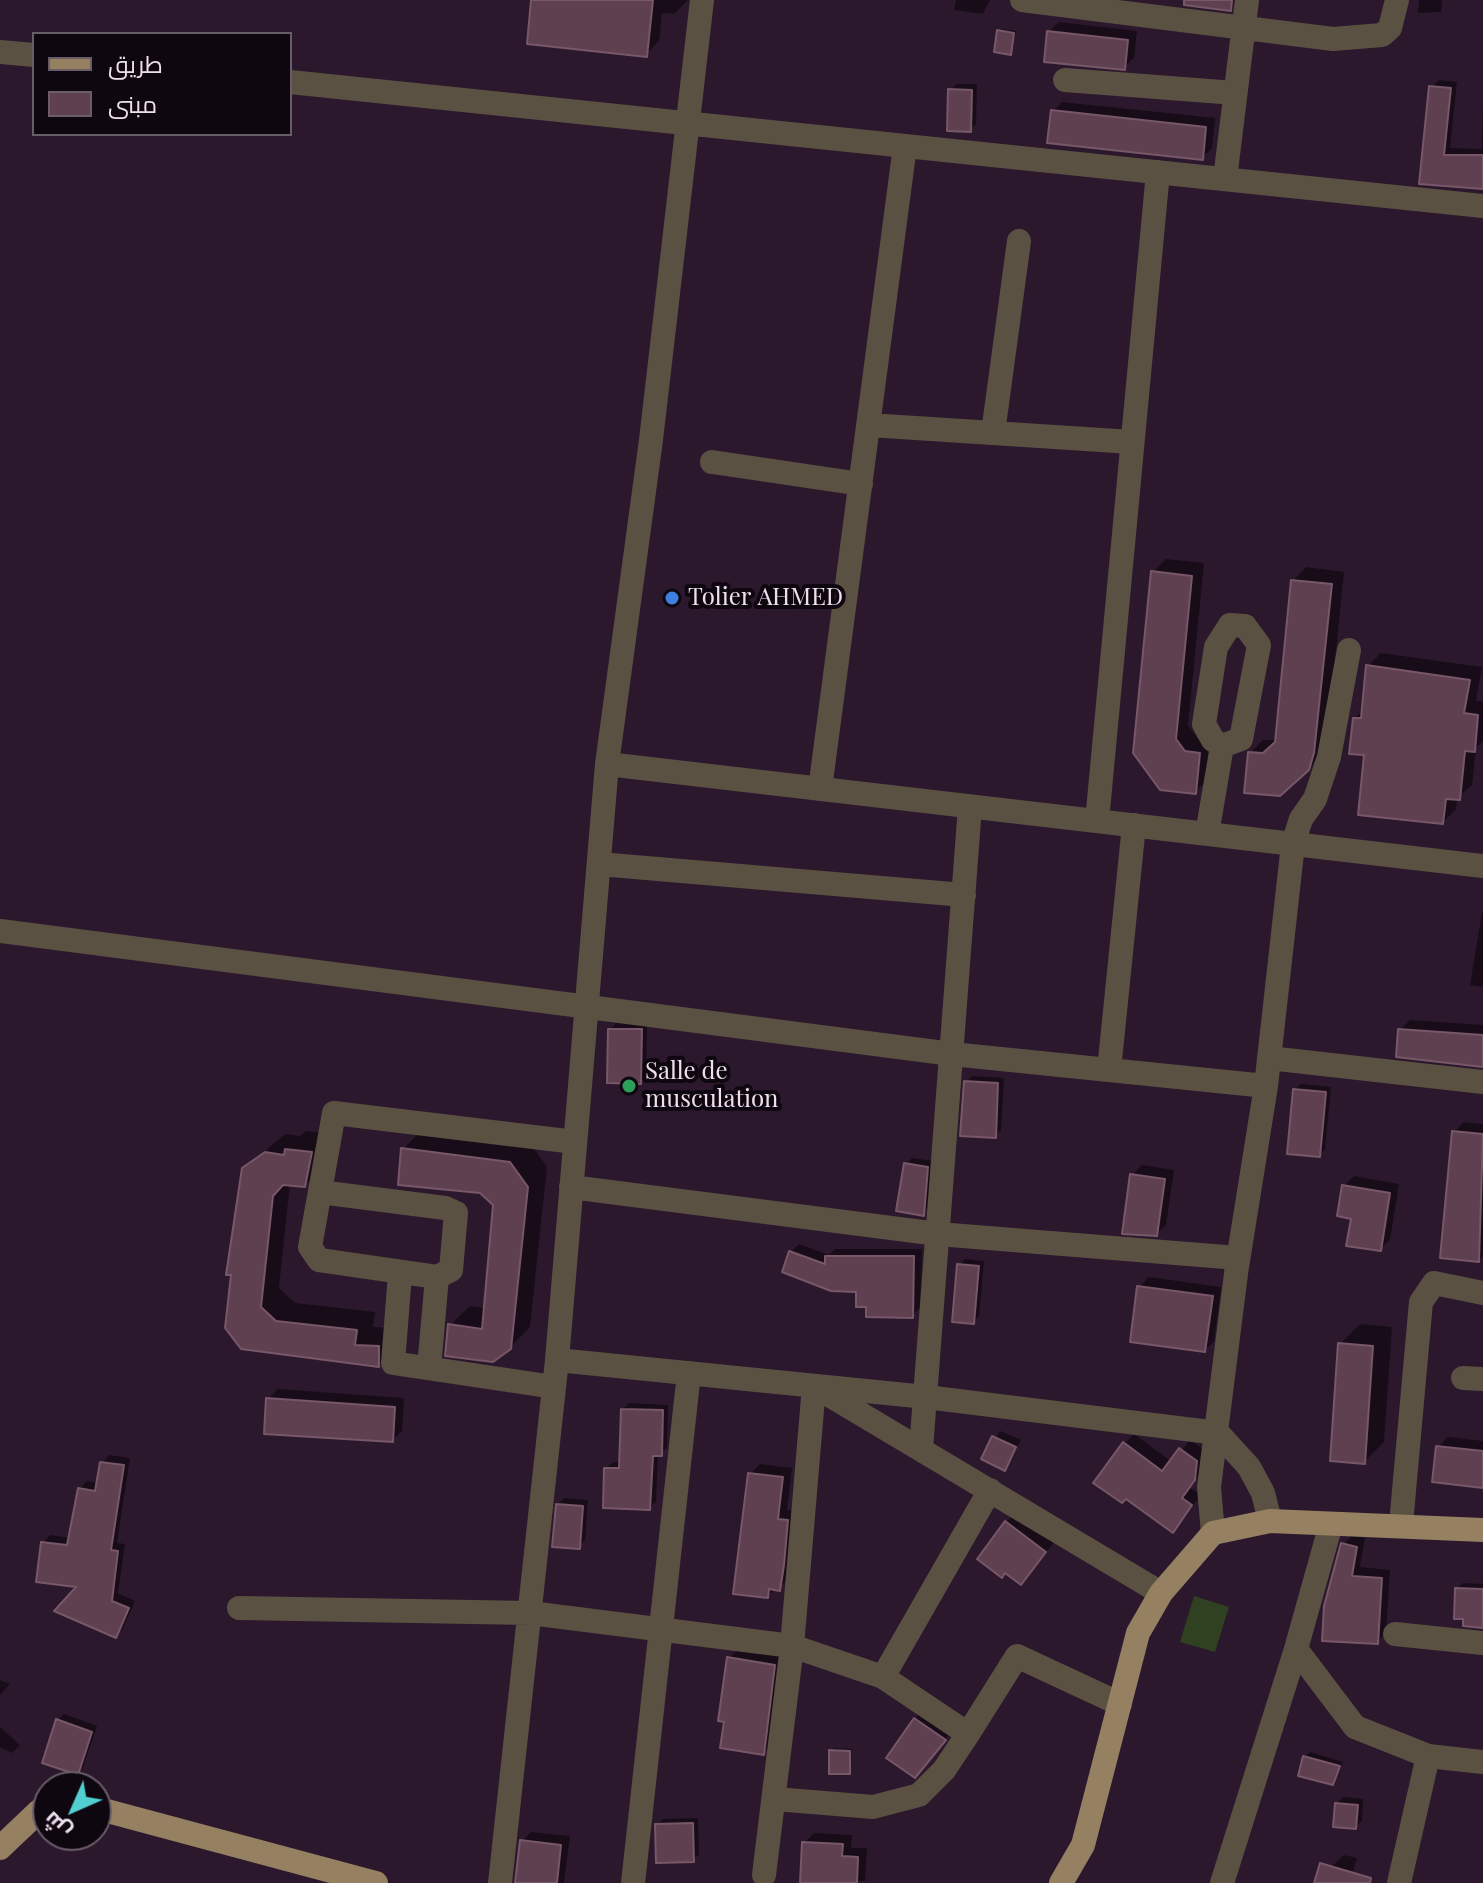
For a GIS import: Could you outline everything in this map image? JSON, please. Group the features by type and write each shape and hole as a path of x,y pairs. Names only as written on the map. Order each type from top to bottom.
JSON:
{"main road":[{"path":"1061,1883 1083,1845 1138,1633 1161,1593 1213,1533 1270,1521 1401,1524 1483,1530"},
{"path":"112,1812 376,1883"},
{"path":"0,1848 32,1818"}],"street":[{"path":"500,1883 557,1360 607,764 651,440 702,0"},
{"path":"1022,0 1333,39 1375,39 1390,28 1397,0"},
{"path":"1225,179 1247,0"},
{"path":"0,52 32,55"},
{"path":"1065,80 1235,93"},
{"path":"292,82 1483,206"},
{"path":"820,789 905,146"},
{"path":"1097,821 1158,172"},
{"path":"993,433 1019,241"},
{"path":"869,425 1132,442"},
{"path":"712,462 861,484"},
{"path":"1236,1275 1266,1086 1293,844 1301,819 1315,799 1329,757 1349,650"},
{"path":"1207,834 1222,746"},
{"path":"607,764 1483,866"},
{"path":"921,1449 970,807"},
{"path":"1109,1070 1134,825"},
{"path":"599,864 964,895"},
{"path":"0,931 952,1054 1266,1086"},
{"path":"1269,1058 1483,1082"},
{"path":"320,1192 445,1208 456,1213 451,1270 437,1277 319,1260 310,1247 334,1113 575,1142"},
{"path":"571,1187 938,1234 1238,1258 1209,1487 1213,1533"},
{"path":"400,1274 393,1363 554,1387"},
{"path":"429,1368 437,1277"},
{"path":"1401,1524 1421,1302 1434,1283 1483,1293"},
{"path":"557,1360 926,1397 1218,1433 1249,1467 1263,1493 1270,1521"},
{"path":"633,1883 689,1373"},
{"path":"814,1386 1161,1593"},
{"path":"764,1875 792,1646 814,1386"},
{"path":"883,1677 990,1490"},
{"path":"1222,1883 1296,1649 1331,1524"},
{"path":"239,1608 530,1613 792,1646 883,1677 968,1734"},
{"path":"1395,1634 1483,1643"},
{"path":"1296,1649 1355,1727 1428,1756 1483,1762"},
{"path":"775,1799 873,1807 919,1795 944,1770 1017,1656 1120,1704"},
{"path":"1399,1883 1428,1756"}],"green space":[{"path":"1194,1596 1229,1607 1215,1652 1180,1642"}],"building":[{"path":"531,0 653,0 647,57 527,44"},
{"path":"1184,0 1232,0 1231,11 1184,5"},
{"path":"997,30 1014,33 1011,55 994,52"},
{"path":"1047,31 1128,40 1125,70 1044,62"},
{"path":"1429,86 1451,88 1444,155 1483,155 1483,189 1419,184"},
{"path":"948,89 972,90 971,132 947,131"},
{"path":"1051,110 1206,127 1203,160 1047,143"},
{"path":"1151,571 1192,576 1176,739 1185,751 1200,753 1196,794 1160,790 1133,753"},
{"path":"1291,580 1332,584 1314,753 1309,770 1280,796 1244,793 1248,752 1263,753 1275,742"},
{"path":"1366,665 1470,680 1464,713 1478,715 1475,752 1465,751 1460,800 1446,799 1443,824 1358,815 1364,755 1349,754 1353,718 1361,718"},
{"path":"608,1029 642,1029 641,1084 607,1083"},
{"path":"1398,1029 1483,1035 1483,1067 1396,1057"},
{"path":"964,1081 998,1083 996,1138 960,1136"},
{"path":"1293,1089 1326,1092 1320,1157 1287,1154"},
{"path":"1452,1131 1483,1134 1479,1262 1440,1258"},
{"path":"401,1148 510,1162 528,1187 511,1349 493,1362 445,1356 448,1324 482,1329 493,1205 480,1193 398,1185"},
{"path":"285,1149 312,1152 305,1187 283,1185 273,1196 261,1307 276,1321 357,1330 355,1345 379,1346 379,1367 241,1349 225,1328 231,1275 226,1275 242,1168 265,1152 284,1155"},
{"path":"904,1163 928,1167 924,1216 896,1211"},
{"path":"1130,1174 1165,1179 1157,1236 1122,1234"},
{"path":"1342,1185 1390,1193 1381,1251 1346,1246 1351,1219 1337,1216"},
{"path":"789,1251 825,1264 825,1256 914,1256 913,1318 866,1317 866,1307 856,1307 856,1292 831,1291 782,1272"},
{"path":"957,1264 979,1266 974,1324 952,1322"},
{"path":"1137,1286 1213,1296 1205,1352 1130,1342"},
{"path":"1338,1343 1373,1346 1365,1464 1330,1461"},
{"path":"266,1398 395,1407 393,1442 264,1434"},
{"path":"621,1409 663,1410 662,1456 653,1456 650,1510 603,1508 604,1468 619,1468"},
{"path":"992,1436 1016,1447 1005,1471 981,1459"},
{"path":"1123,1442 1162,1471 1179,1448 1197,1461 1195,1480 1182,1498 1192,1505 1173,1533 1126,1499 1122,1503 1093,1483"},
{"path":"1436,1446 1483,1451 1483,1488 1432,1482"},
{"path":"100,1462 124,1465 111,1550 118,1551 112,1601 129,1608 116,1638 54,1611 76,1587 36,1582 41,1542 67,1545 78,1488 95,1491"},
{"path":"748,1473 783,1477 778,1519 788,1520 784,1565 780,1591 769,1589 768,1598 733,1594"},
{"path":"556,1504 583,1506 580,1549 552,1547"},
{"path":"1005,1521 1046,1552 1021,1585 1005,1573 1002,1578 977,1559"},
{"path":"1341,1543 1357,1547 1352,1576 1382,1578 1378,1644 1322,1641 1324,1606"},
{"path":"1455,1588 1483,1589 1483,1628 1463,1626 1463,1619 1454,1619"},
{"path":"727,1657 775,1665 764,1755 720,1748 724,1722 718,1721"},
{"path":"914,1718 946,1740 915,1778 886,1758"},
{"path":"56,1719 92,1732 79,1771 66,1771 42,1763"},
{"path":"829,1750 850,1751 850,1774 829,1774"},
{"path":"1303,1756 1340,1766 1333,1785 1298,1776"},
{"path":"1335,1803 1358,1805 1356,1829 1333,1827"},
{"path":"693,1823 694,1862 656,1863 655,1824"},
{"path":"520,1840 561,1845 557,1883 515,1883"},
{"path":"802,1842 843,1844 842,1856 858,1857 857,1883 800,1883"},
{"path":"1320,1863 1371,1878 1370,1883 1314,1883"}],"place":[{"name":"Tolier AHMED","path":"672,598"},
{"name":"Salle de musculation","path":"629,1086"}]}
